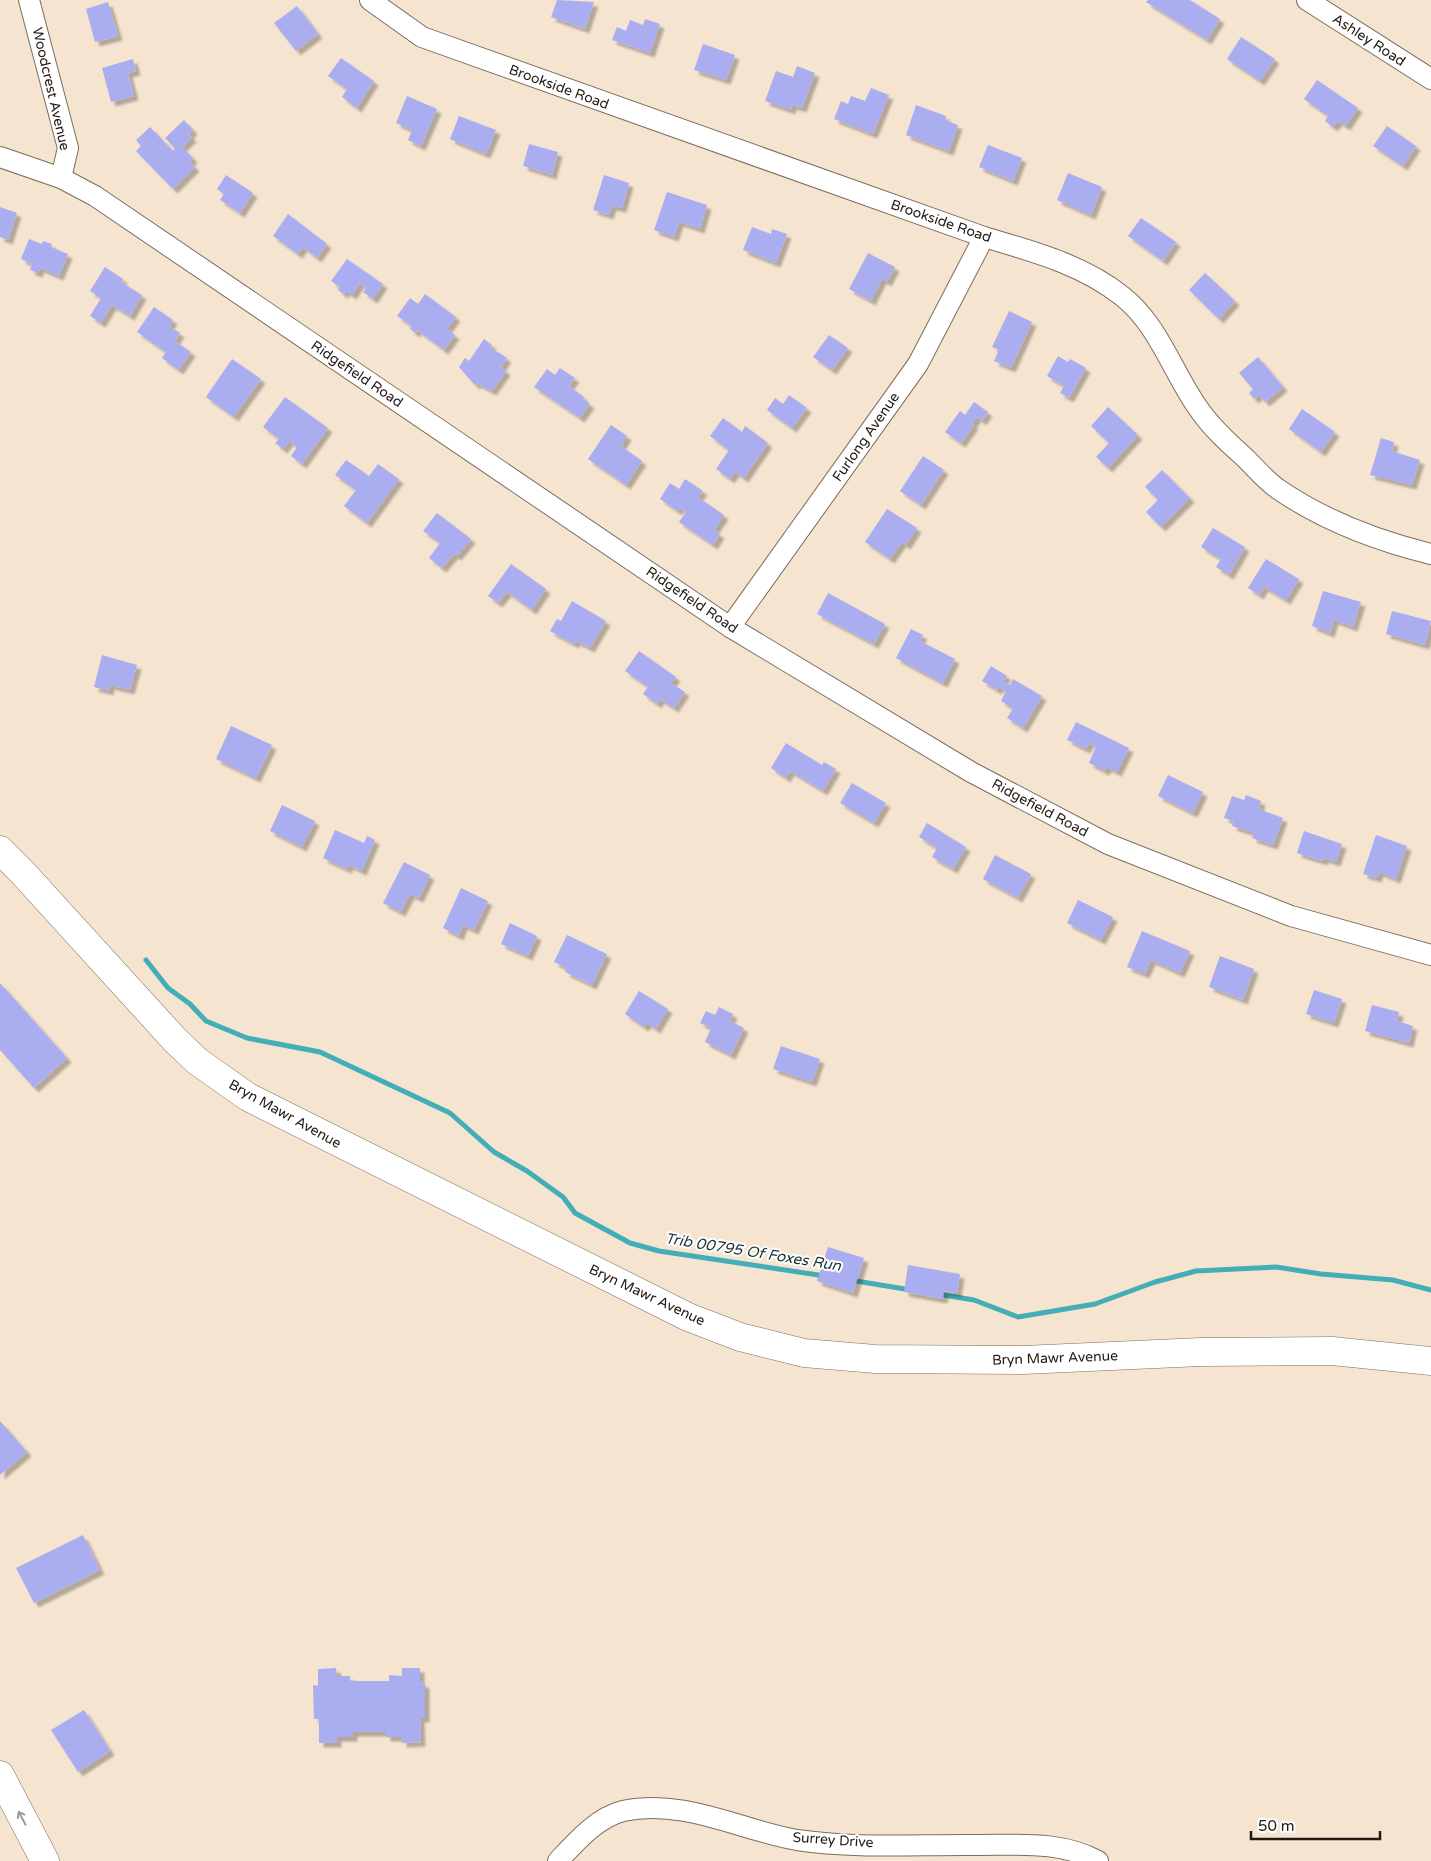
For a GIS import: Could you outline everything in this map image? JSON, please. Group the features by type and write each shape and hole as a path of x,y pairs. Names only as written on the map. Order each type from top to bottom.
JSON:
{"main road":[{"name":"Bryn Mawr Avenue","path":"0,850 175,1040 197,1061 248,1098 688,1317 740,1337 804,1353 875,1359 1024,1360 1201,1352 1332,1351 1431,1361"},
{"path":"0,1775 45,1861"}],"street":[{"name":"Woodcrest Avenue","path":"29,0 68,148 61,178"},
{"name":"Brookside Road","path":"370,0 422,37 984,236 1058,260 1095,278 1122,296 1143,318 1196,406 1218,433 1277,488 1319,513 1394,545 1431,554"},
{"name":"Ashley Road","path":"1307,0 1431,79"},
{"name":"Ridgefield Road","path":"0,157 61,178 95,196 730,627 971,772 1108,844 1291,916 1431,955"},
{"name":"Furlong Avenue","path":"730,627 918,364 984,236"},
{"name":"Surrey Drive","path":"558,1861 591,1827 622,1812 663,1807 797,1840 856,1844 1050,1845 1088,1856 1098,1861"}],"building":[{"path":"557,0 594,2 585,29 551,17"},
{"path":"1148,0 1190,0 1220,19 1207,40 1146,2"},
{"path":"108,2 118,36 95,42 86,9"},
{"path":"297,6 318,34 296,51 274,23"},
{"path":"645,19 660,24 650,53 612,40 617,27 626,31 630,20 643,25"},
{"path":"1241,37 1275,59 1260,81 1227,59"},
{"path":"703,44 735,55 726,80 694,70"},
{"path":"341,58 374,81 357,108 342,97 347,89 328,76"},
{"path":"133,59 136,71 128,73 134,96 111,102 102,68"},
{"path":"797,66 815,73 802,108 792,105 791,110 765,101 776,71 793,77"},
{"path":"1317,80 1358,108 1346,126 1338,121 1333,127 1325,121 1328,116 1304,99"},
{"path":"871,88 889,95 873,134 834,119 841,101 848,104 851,96 865,101"},
{"path":"407,96 437,109 421,146 408,140 412,130 396,123"},
{"path":"916,105 946,116 945,120 958,125 949,151 906,135"},
{"path":"459,116 496,130 486,154 450,139"},
{"path":"184,120 193,130 189,134 192,138 182,147 193,158 190,162 195,167 173,189 136,151 141,146 136,140 150,127 173,151 175,148 165,138"},
{"path":"1387,126 1416,146 1403,166 1373,146"},
{"path":"529,144 558,152 552,175 523,166"},
{"path":"988,145 1022,158 1013,181 979,167"},
{"path":"1068,173 1102,187 1091,215 1057,200"},
{"path":"226,175 253,193 240,213 220,200 224,194 217,189"},
{"path":"604,175 629,183 622,208 612,206 609,215 593,210"},
{"path":"667,192 707,205 700,229 679,222 674,237 654,230"},
{"path":"0,207 17,213 8,240 0,237"},
{"path":"288,214 327,244 317,258 303,247 298,254 273,236"},
{"path":"1141,218 1176,242 1163,261 1128,236"},
{"path":"752,227 771,234 772,229 787,234 776,263 743,250"},
{"path":"29,239 42,244 43,241 52,244 51,247 68,254 59,276 40,268 38,273 30,270 32,264 21,259"},
{"path":"868,253 895,267 887,282 882,279 871,301 849,289"},
{"path":"347,259 383,284 373,299 363,292 366,288 360,283 352,295 346,291 343,294 338,290 340,287 331,281"},
{"path":"105,267 123,279 121,282 142,295 130,316 112,305 101,323 90,316 101,298 90,291"},
{"path":"1205,273 1235,301 1219,319 1189,290"},
{"path":"425,294 456,317 447,329 455,335 444,350 417,330 415,333 410,329 412,326 397,316 410,298 418,304"},
{"path":"154,307 173,320 169,326 180,333 175,341 191,352 179,370 162,358 166,352 137,332"},
{"path":"1009,311 1032,322 1011,368 994,361 999,350 992,347"},
{"path":"829,335 848,348 832,370 813,357"},
{"path":"484,339 492,345 490,347 507,358 501,367 506,371 492,391 476,383 475,385 459,367 465,358 469,361"},
{"path":"1058,356 1068,362 1070,359 1086,368 1069,398 1060,393 1064,386 1047,376"},
{"path":"1258,357 1283,387 1265,402 1259,395 1254,399 1249,393 1253,389 1239,373"},
{"path":"232,359 261,379 234,417 206,397"},
{"path":"560,368 575,378 569,386 590,404 580,418 534,387 547,369 555,375"},
{"path":"789,395 807,408 792,428 767,410 775,398 783,404"},
{"path":"285,397 328,428 302,464 291,456 297,447 289,441 283,449 275,443 279,439 263,427"},
{"path":"974,402 988,412 982,421 977,417 972,424 974,425 961,443 945,432 960,411 965,415"},
{"path":"1108,407 1138,435 1108,468 1096,457 1109,443 1091,426"},
{"path":"1302,409 1335,432 1321,452 1289,429"},
{"path":"723,418 742,432 745,426 768,443 744,478 735,472 730,479 716,469 729,450 710,436"},
{"path":"611,425 627,436 621,446 642,461 626,485 588,459"},
{"path":"1381,438 1394,442 1392,451 1420,460 1412,485 1370,475"},
{"path":"923,456 944,470 921,505 900,491"},
{"path":"346,460 369,476 378,464 399,479 367,523 344,506 356,490 335,475"},
{"path":"1162,470 1190,498 1161,527 1146,512 1158,500 1145,487"},
{"path":"685,479 703,491 698,497 724,515 714,530 720,534 713,545 679,522 686,512 679,508 678,511 660,499 670,483 679,489"},
{"path":"887,509 917,528 906,545 902,542 890,559 865,542"},
{"path":"437,513 471,539 457,556 454,554 442,568 429,558 440,543 423,531"},
{"path":"1213,528 1245,547 1229,575 1216,567 1221,559 1201,547"},
{"path":"1266,559 1299,579 1286,600 1264,587 1259,595 1248,588"},
{"path":"511,564 546,589 532,610 507,592 498,603 488,596"},
{"path":"1323,591 1361,602 1353,627 1334,620 1330,633 1312,626"},
{"path":"828,593 885,624 874,644 817,614"},
{"path":"572,601 606,621 590,648 576,641 574,644 550,631 557,619 561,621"},
{"path":"1392,611 1431,621 1425,645 1386,634"},
{"path":"911,629 923,635 920,641 955,659 943,683 896,658"},
{"path":"639,651 676,677 671,683 685,692 674,708 660,699 657,704 643,694 648,687 625,671"},
{"path":"102,655 137,665 130,690 110,685 109,691 94,687"},
{"path":"991,666 1007,676 1003,681 1010,685 1013,679 1042,696 1023,728 1007,718 1013,708 1001,701 1006,691 999,687 997,690 982,681"},
{"path":"1076,722 1129,748 1117,772 1107,767 1105,771 1089,763 1096,747 1089,743 1086,749 1067,740"},
{"path":"231,726 272,745 256,778 216,759"},
{"path":"786,743 822,765 824,762 836,769 823,791 790,771 786,778 771,768"},
{"path":"1168,775 1203,792 1193,813 1158,796"},
{"path":"852,783 886,803 874,823 840,803"},
{"path":"1246,795 1261,801 1259,809 1283,818 1273,845 1252,838 1254,833 1232,826 1234,821 1224,818 1232,796 1244,800"},
{"path":"282,805 315,821 302,847 270,831"},
{"path":"927,823 966,847 953,869 932,857 937,848 919,837"},
{"path":"335,830 364,843 367,836 375,840 362,871 349,865 347,869 323,858"},
{"path":"1304,831 1342,844 1336,862 1324,858 1323,861 1297,853"},
{"path":"1376,835 1407,846 1396,879 1379,872 1377,878 1363,874"},
{"path":"995,855 1031,874 1018,898 983,879"},
{"path":"404,862 430,875 419,898 410,894 401,912 383,903"},
{"path":"461,888 488,901 474,930 463,925 459,936 443,928"},
{"path":"1078,900 1113,917 1101,940 1067,923"},
{"path":"510,923 537,936 528,956 501,944"},
{"path":"1142,931 1190,951 1180,973 1151,960 1145,974 1127,967"},
{"path":"567,935 607,954 592,985 565,972 567,968 554,962"},
{"path":"1220,956 1254,969 1243,1000 1209,987"},
{"path":"0,983 67,1058 34,1088 0,1050"},
{"path":"1314,990 1342,999 1334,1023 1306,1014"},
{"path":"639,991 668,1009 656,1029 647,1023 644,1027 625,1014"},
{"path":"1372,1005 1399,1012 1397,1021 1413,1026 1409,1043 1365,1031"},
{"path":"719,1007 733,1014 730,1021 744,1028 731,1055 705,1042 711,1028 700,1023 706,1011 715,1015"},
{"path":"781,1046 820,1059 812,1082 773,1069"},
{"path":"828,1247 864,1258 853,1293 817,1281"},
{"path":"908,1265 960,1274 957,1293 944,1291 943,1299 904,1292"},
{"path":"0,1421 27,1452 0,1475"},
{"path":"83,1535 100,1570 34,1603 16,1568"},
{"path":"336,1668 337,1676 350,1676 350,1681 389,1681 389,1675 402,1676 402,1668 420,1668 420,1682 425,1684 425,1718 420,1718 421,1742 402,1743 402,1737 386,1737 386,1732 353,1732 353,1737 337,1737 337,1743 319,1743 319,1719 314,1719 313,1685 318,1686 318,1669"},
{"path":"84,1710 110,1751 78,1772 51,1730"}],"waterway":[{"name":"Trib 00795 Of Foxes Run","path":"146,960 168,988 190,1004 206,1021 247,1038 320,1052 450,1113 494,1152 527,1171 563,1197 575,1213 630,1243 659,1251 825,1276"},
{"name":"Trib 00795 Of Foxes Run","path":"937,1294 974,1300 1018,1317 1095,1304 1155,1282 1196,1271 1276,1267 1321,1274 1393,1280 1431,1290"},
{"name":"Trib 00795 Of Foxes Run","path":"850,1280 911,1290"}]}
